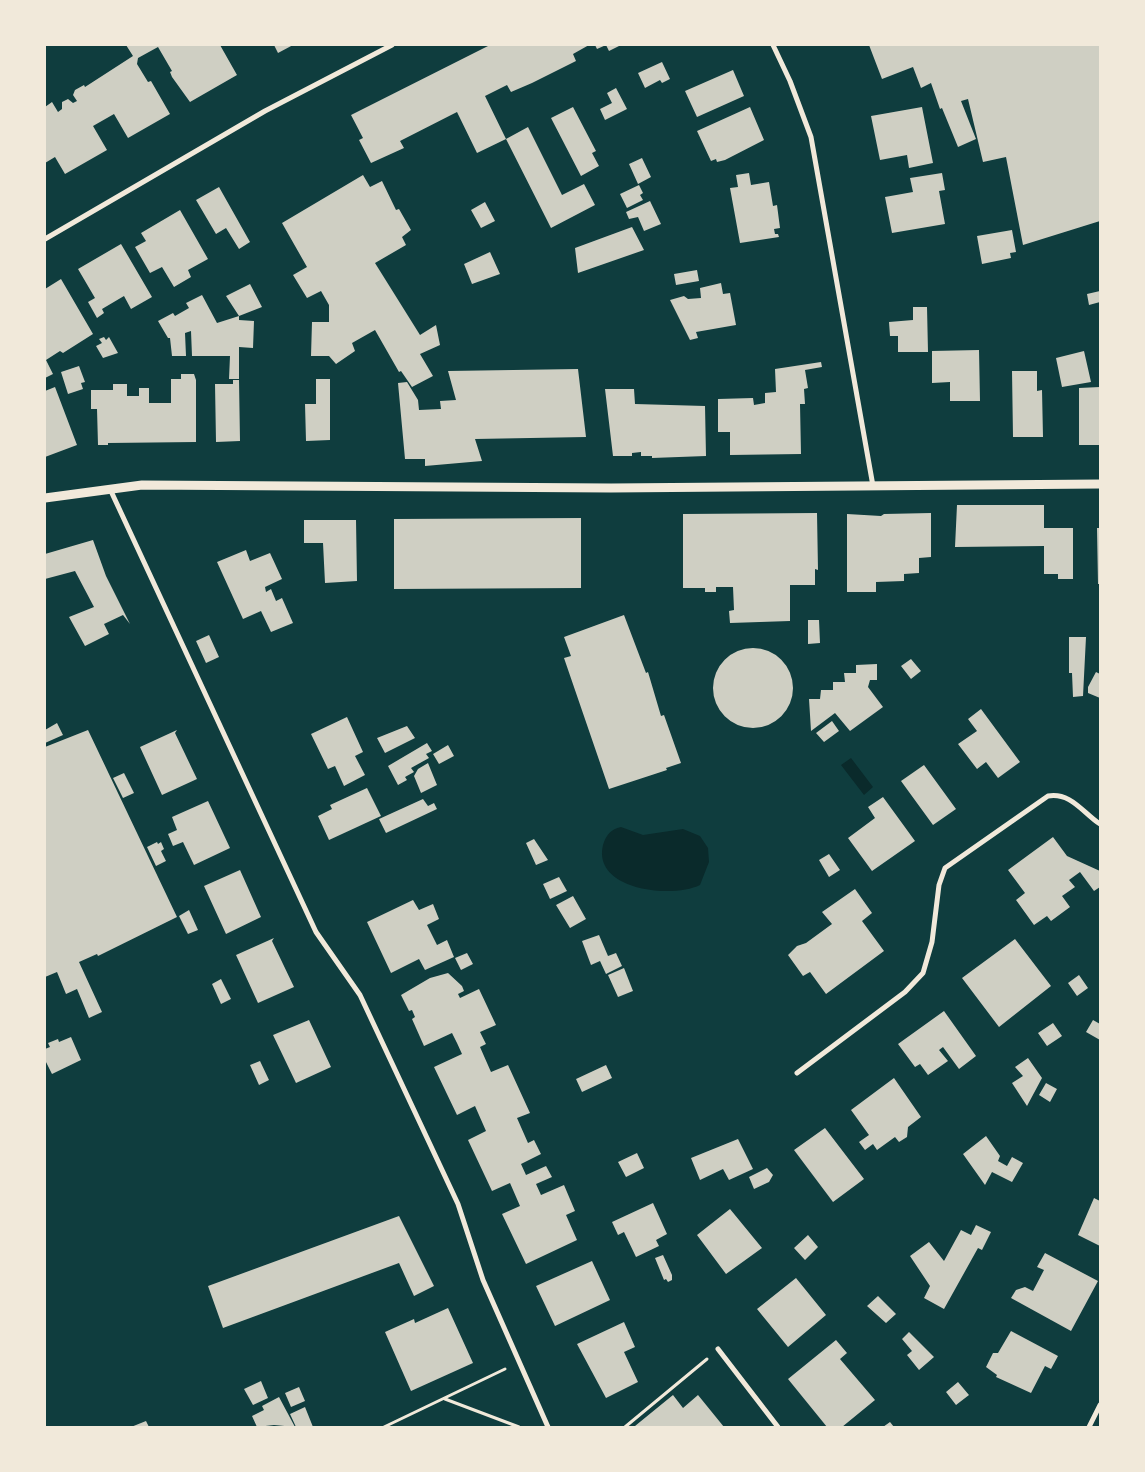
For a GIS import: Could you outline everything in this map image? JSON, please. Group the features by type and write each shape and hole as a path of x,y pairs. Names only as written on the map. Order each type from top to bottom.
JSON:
{"street":[{"path":"45,239 265,111 392,45"},
{"path":"773,45 790,81 811,137 873,486"},
{"path":"45,498 142,485 606,488 1100,484"},
{"path":"110,489 316,932 360,995 458,1204 483,1280 548,1427"},
{"path":"797,1073 905,992 923,973 932,942 939,885 945,868 1048,796 1062,796 1076,804 1100,824"},
{"path":"718,1349 778,1427"},
{"path":"1089,1427 1100,1405"}],"path":[{"path":"625,1427 718,1349"},
{"path":"384,1427 520,1361"},
{"path":"445,1399 519,1427"}],"water":[{"path":"851,758 873,787 864,795 841,765"},
{"path":"621,827 643,835 683,829 700,836 708,848 709,862 700,885 671,891 637,887 621,881 610,872 603,860 603,845 609,833"}],"building":[{"path":"126,45 220,45 237,75 190,102 172,77 170,72 172,71 158,47 138,58 137,64 148,82 151,81 170,114 128,138 114,114 93,126 107,150 65,174 55,157 45,163 45,107 52,102 58,112 62,109 62,102 68,99 73,103 77,101 73,95 75,90 84,85 85,87 133,56"},
{"path":"274,45 293,45 278,53"},
{"path":"490,45 589,45 573,54 576,61 532,83 511,92 507,85 485,96 506,139 477,153 457,112 400,141 404,148 371,163 359,140 363,138 351,115"},
{"path":"595,45 606,45 597,49"},
{"path":"606,45 621,45 609,51"},
{"path":"869,45 1100,45 1100,221 1023,245 1006,157 983,162 968,99 961,101 976,139 958,147 942,108 940,109 931,83 921,88 913,67 882,79"},
{"path":"662,62 670,79 662,83 660,80 645,88 638,73"},
{"path":"733,70 744,96 697,117 685,91"},
{"path":"616,88 627,109 605,120 600,109 612,103 607,93"},
{"path":"573,107 596,151 592,153 599,166 581,176 551,118"},
{"path":"750,107 764,140 725,160 717,162 716,159 711,161 697,131"},
{"path":"922,107 933,163 909,168 907,155 880,160 871,116"},
{"path":"528,127 562,195 584,184 595,205 551,228 506,139"},
{"path":"642,158 651,177 638,184 629,164"},
{"path":"749,173 751,185 769,182 773,206 777,205 780,228 774,229 775,234 778,234 779,237 740,243 730,188 738,187 736,175"},
{"path":"942,173 945,190 939,191 945,224 892,233 885,197 913,192 910,178"},
{"path":"363,175 370,187 382,181 396,210 399,209 411,230 402,237 406,245 375,263 420,335 436,325 440,345 420,354 433,376 412,387 401,371 399,372 375,330 352,343 355,351 336,364 329,356 311,356 312,322 329,322 329,305 321,291 307,298 293,275 307,267 282,223"},
{"path":"639,185 643,193 640,195 643,200 627,208 620,194"},
{"path":"219,187 250,242 239,249 226,228 216,234 196,200"},
{"path":"650,201 661,224 644,231 638,217 629,219 626,212"},
{"path":"485,202 495,221 481,228 471,210"},
{"path":"180,210 208,259 188,270 191,277 174,287 162,267 150,273 135,247 146,241 141,233"},
{"path":"632,227 644,250 578,273 575,248"},
{"path":"1012,230 1016,252 1010,253 1011,258 982,264 977,236"},
{"path":"121,244 152,297 131,309 124,296 102,309 104,313 97,318 88,302 95,298 78,269"},
{"path":"490,252 500,274 472,284 464,264"},
{"path":"697,270 699,281 676,285 674,274"},
{"path":"61,279 93,334 63,353 60,351 46,360 53,374 45,378 45,289"},
{"path":"721,283 723,294 730,293 736,325 696,332 698,338 690,340 670,300 684,296 688,299 701,298 700,288"},
{"path":"250,284 262,307 239,316 226,296"},
{"path":"1100,291 1100,302 1089,305 1087,294"},
{"path":"202,295 217,323 239,316 239,320 254,321 253,348 239,347 239,379 229,379 230,356 192,356 191,331 185,333 186,356 172,356 170,338 168,338 158,321 173,313 175,316 189,308 186,303"},
{"path":"913,307 927,307 928,352 898,352 898,336 890,336 889,322 913,320"},
{"path":"104,337 106,340 109,337 118,353 103,358 96,346 102,343 99,339"},
{"path":"979,350 980,401 950,401 950,382 932,383 932,351"},
{"path":"1084,351 1091,382 1062,387 1056,358"},
{"path":"821,362 822,367 805,370 808,388 804,389 805,404 800,404 801,454 730,455 730,432 718,432 718,399 753,398 754,405 765,403 765,393 776,392 775,369"},
{"path":"79,366 85,382 81,383 83,389 68,394 61,372"},
{"path":"578,369 586,437 475,439 482,461 425,466 425,459 405,459 398,383 407,382 418,400 419,410 441,409 440,401 456,400 448,371"},
{"path":"1012,371 1037,371 1037,391 1042,390 1043,437 1013,437"},
{"path":"181,374 194,374 196,380 196,442 108,443 108,445 98,445 97,409 91,409 91,390 113,390 113,384 127,384 127,396 139,396 139,388 149,388 149,403 171,403 171,379 181,379"},
{"path":"316,379 330,379 330,440 306,441 305,404 316,404"},
{"path":"233,380 239,380 240,441 216,442 215,384 233,384"},
{"path":"55,387 77,445 45,457 45,391"},
{"path":"1100,387 1100,445 1079,445 1079,388"},
{"path":"605,389 634,389 635,404 705,406 706,456 652,458 652,456 641,456 641,452 632,453 632,456 613,456"},
{"path":"957,505 1044,505 1044,528 1073,528 1073,579 1058,579 1058,574 1044,574 1044,546 955,547"},
{"path":"817,513 818,570 815,569 815,585 790,585 790,621 730,623 729,611 734,610 733,587 716,587 716,592 705,592 705,588 683,588 683,514"},
{"path":"931,513 931,557 919,558 919,573 904,574 904,581 876,582 876,592 847,592 847,514 881,516 884,514"},
{"path":"581,518 581,588 394,589 394,519"},
{"path":"304,520 356,520 357,581 325,583 323,543 304,543"},
{"path":"1097,528 1100,528 1100,584 1098,584"},
{"path":"93,540 106,576 130,624 123,615 104,624 109,634 85,646 69,617 94,607 75,571 45,579 45,554"},
{"path":"246,550 250,561 270,553 282,579 265,587 266,592 271,589 276,601 282,598 293,623 271,632 261,611 243,619 217,562"},
{"path":"624,615 646,673 648,672 661,716 664,715 681,763 666,768 667,770 609,789 564,658 571,656 564,637"},
{"path":"808,620 819,620 820,643 808,644"},
{"path":"209,635 219,657 206,663 196,641"},
{"path":"1069,637 1086,637 1083,696 1073,697 1072,673 1069,673"},
{"path":"753,648 768,651 781,660 790,673 793,688 790,703 781,716 768,725 753,728 738,725 725,716 716,703 713,688 716,673 725,660 738,651"},
{"path":"911,659 921,671 911,679 901,666"},
{"path":"877,664 877,680 870,680 868,687 883,707 850,731 835,713 811,731 809,699 820,699 821,690 833,690 833,682 845,682 844,673 856,673 856,665"},
{"path":"1096,672 1100,674 1100,698 1088,693 1088,687"},
{"path":"981,709 1020,762 998,778 986,762 977,769 958,744 977,731 968,719"},
{"path":"347,717 363,752 355,756 365,775 344,786 335,766 328,769 311,734"},
{"path":"832,721 839,731 824,742 816,733"},
{"path":"57,723 63,735 45,743 45,730"},
{"path":"407,726 415,738 385,753 377,738"},
{"path":"88,730 177,917 98,956 97,954 79,962 102,1012 89,1018 77,989 66,994 57,972 45,977 45,747"},
{"path":"177,730 175,733 197,779 162,795 140,747"},
{"path":"427,743 432,751 426,754 429,758 411,768 414,772 405,777 407,780 398,785 388,766"},
{"path":"448,745 454,756 439,764 433,754"},
{"path":"428,763 437,785 421,793 414,776 418,769"},
{"path":"924,765 956,809 933,825 901,781"},
{"path":"124,773 134,793 123,798 113,778"},
{"path":"367,788 381,816 329,840 318,816 332,809 330,805"},
{"path":"883,797 915,841 872,871 848,838 875,818 868,807"},
{"path":"423,799 428,806 434,803 437,809 386,833 379,819"},
{"path":"208,801 230,848 194,865 183,842 173,846 168,834 177,830 172,817"},
{"path":"1053,837 1067,856 1100,871 1100,887 1094,891 1080,872 1069,880 1075,887 1062,896 1070,907 1051,921 1047,916 1034,925 1016,900 1025,893 1008,870"},
{"path":"534,839 548,860 536,865 526,843"},
{"path":"157,842 158,844 161,842 164,849 161,851 166,861 156,866 147,847"},
{"path":"829,854 840,870 829,877 819,860"},
{"path":"240,870 261,917 226,934 204,886"},
{"path":"559,877 567,891 550,899 543,884"},
{"path":"855,889 872,913 862,921 884,951 826,994 810,972 803,976 788,955 797,946 806,943 832,924 822,912"},
{"path":"573,896 586,919 570,928 556,905"},
{"path":"413,900 419,910 433,904 439,919 427,925 437,945 447,940 454,957 425,970 419,959 391,973 367,922"},
{"path":"189,910 198,930 188,934 179,916"},
{"path":"599,935 608,956 616,953 622,966 606,974 600,961 591,965 582,941"},
{"path":"274,938 272,941 294,987 258,1003 236,955"},
{"path":"1015,939 1051,986 999,1027 962,978"},
{"path":"467,953 473,964 461,970 455,958"},
{"path":"624,968 633,991 618,997 608,975"},
{"path":"448,973 462,986 464,991 458,994 460,998 479,989 496,1025 480,1032 486,1044 480,1047 491,1072 508,1065 530,1113 517,1118 528,1143 534,1140 541,1154 521,1164 526,1175 546,1166 552,1177 536,1184 541,1195 564,1185 575,1211 566,1215 577,1240 526,1264 502,1214 520,1206 510,1183 492,1191 468,1140 486,1131 475,1106 457,1115 434,1067 462,1054 457,1043 452,1033 424,1046 412,1019 415,1017 412,1010 409,1011 401,995 430,978"},
{"path":"1079,975 1088,988 1077,996 1068,983"},
{"path":"221,979 231,999 221,1004 212,984"},
{"path":"944,1011 976,1056 959,1069 943,1047 939,1050 948,1061 928,1075 920,1064 915,1067 898,1044"},
{"path":"309,1020 331,1067 296,1083 273,1035"},
{"path":"1093,1020 1100,1024 1100,1040 1086,1032"},
{"path":"1053,1023 1062,1036 1047,1046 1038,1033"},
{"path":"71,1037 81,1060 52,1074 45,1060 45,1049 50,1047 48,1043 58,1039 59,1042"},
{"path":"1028,1058 1042,1078 1027,1106 1012,1083 1023,1076 1015,1067"},
{"path":"260,1061 269,1080 259,1085 250,1065"},
{"path":"606,1065 612,1078 582,1092 576,1079"},
{"path":"894,1078 921,1117 908,1127 907,1137 899,1142 895,1137 877,1150 873,1144 865,1150 859,1142 869,1135 851,1110"},
{"path":"1046,1083 1057,1089 1050,1102 1039,1095"},
{"path":"825,1128 864,1179 833,1202 794,1150"},
{"path":"986,1136 1000,1156 998,1161 1007,1166 1012,1157 1023,1163 1012,1182 992,1172 985,1185 963,1154"},
{"path":"738,1139 753,1169 729,1180 723,1169 700,1180 691,1158"},
{"path":"637,1153 644,1168 626,1177 618,1162"},
{"path":"767,1168 773,1175 769,1182 754,1189 749,1177"},
{"path":"1094,1198 1100,1201 1100,1246 1078,1235"},
{"path":"653,1203 667,1234 656,1240 659,1246 636,1257 624,1232 618,1235 612,1222"},
{"path":"730,1209 762,1248 726,1274 697,1235"},
{"path":"399,1216 434,1286 414,1296 399,1263 223,1328 208,1286"},
{"path":"976,1225 991,1232 982,1250 978,1248 944,1309 924,1298 930,1286 910,1256 929,1242 944,1261 961,1230 971,1235"},
{"path":"808,1235 818,1247 805,1260 794,1248"},
{"path":"1045,1253 1098,1281 1071,1331 1011,1298 1016,1290 1025,1287 1033,1291 1044,1270 1037,1267"},
{"path":"663,1255 672,1275 672,1280 668,1282 666,1279 664,1280 655,1258"},
{"path":"592,1261 610,1300 555,1326 536,1286"},
{"path":"796,1278 826,1315 788,1347 757,1309"},
{"path":"878,1296 896,1314 886,1323 867,1306"},
{"path":"448,1308 473,1363 411,1391 385,1332 414,1319 415,1323"},
{"path":"624,1322 635,1347 624,1352 638,1382 606,1398 577,1344"},
{"path":"1011,1331 1058,1356 1051,1369 1045,1366 1031,1393 996,1377 997,1375 986,1367 993,1353 998,1353"},
{"path":"909,1332 934,1357 919,1370 907,1355 912,1351 902,1339"},
{"path":"836,1340 847,1353 840,1359 875,1400 842,1427 827,1427 788,1379"},
{"path":"261,1381 268,1398 253,1405 244,1389"},
{"path":"958,1382 969,1395 956,1405 946,1392"},
{"path":"299,1387 305,1401 291,1407 285,1393"},
{"path":"673,1395 683,1408 698,1395 724,1427 635,1426"},
{"path":"279,1397 295,1427 274,1425 257,1427 252,1416 264,1410 262,1406"},
{"path":"305,1407 313,1427 296,1427 290,1414"},
{"path":"146,1421 149,1427 131,1427"},
{"path":"890,1422 894,1427 883,1427"}]}
